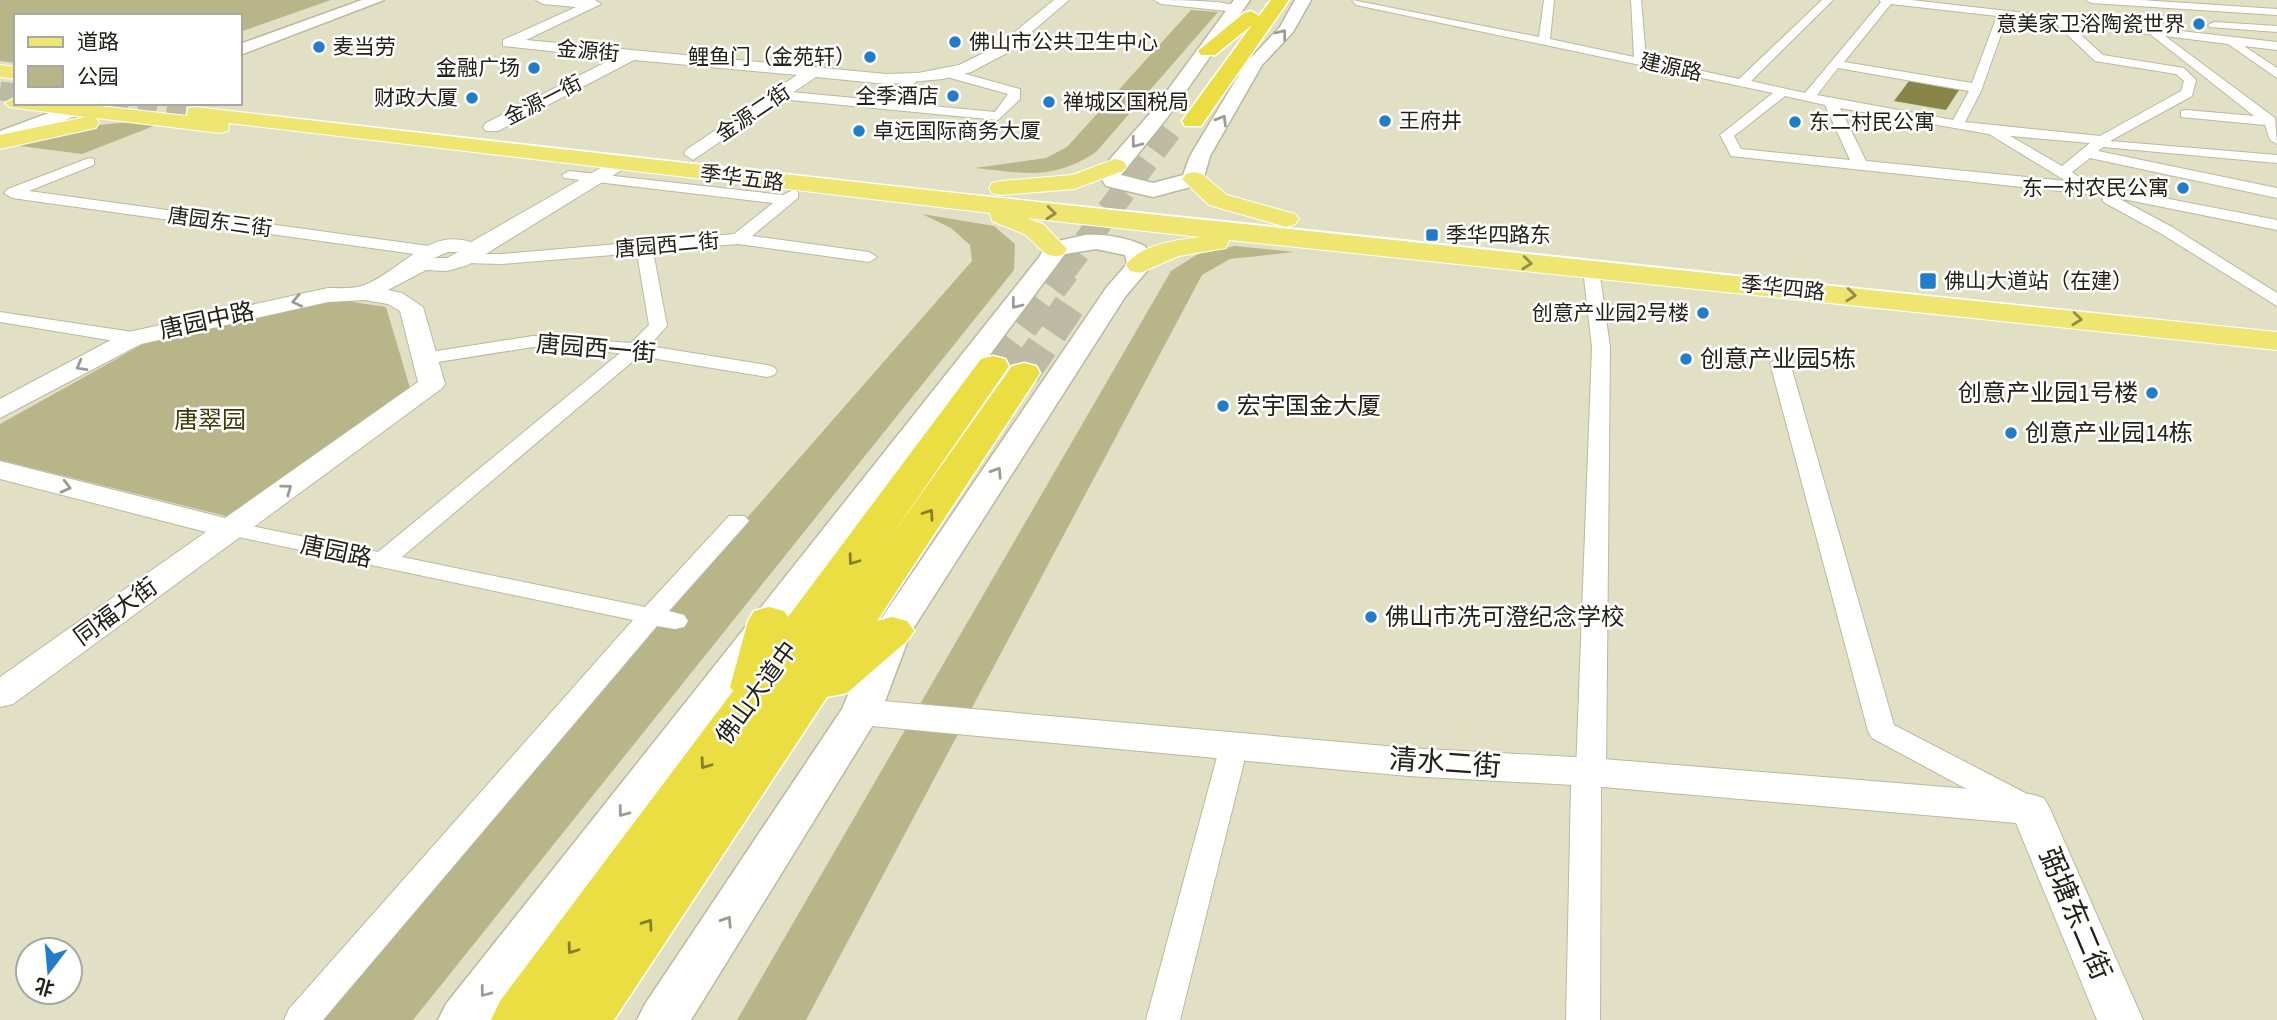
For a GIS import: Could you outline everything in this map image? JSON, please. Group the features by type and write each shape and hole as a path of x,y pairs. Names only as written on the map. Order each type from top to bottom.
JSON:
{"highway":[{"path":"1208,51 1252,9 1280,0"},
{"path":"1252,9 1255,63"},
{"path":"1185,120 1252,9"},
{"name":"佛山大道中","path":"521,1020 749,704 1009,370 794,712 581,1020"},
{"path":"749,704 769,621"},
{"path":"794,712 891,631"}],"main road":[{"path":"242,40 354,0"},
{"path":"242,49 376,0"},
{"path":"1289,229 1224,202 1195,179 1194,170 1255,63 1287,29 1303,0"},
{"path":"997,188 1056,186 1100,175 1115,166 1128,154 1208,51"},
{"path":"242,98 492,127 734,162"},
{"path":"0,102 5,109 0,117"},
{"path":"0,126 45,105"},
{"path":"0,140 46,105"},
{"path":"59,105 151,113 584,172 618,164"},
{"name":"季华五路","path":"207,109 997,188 1289,229 953,202 796,193 618,164 207,109"},
{"path":"0,140 77,124 151,113"},
{"path":"1115,166 1110,175 1114,181 1137,188 1167,188 1195,179"},
{"path":"464,1020 1052,257 1054,250 1048,240 1024,225 953,202"},
{"path":"663,1020 861,712 891,631 1115,293 1140,265 1172,249 1289,229"},
{"name":"季华四路","path":"1289,229 1591,269 2277,341"},
{"name":"季华四路","path":"1289,229 1877,274 2277,318"},
{"path":"1054,250 1077,244 1122,244 1136,251 1140,265"}],"street":[{"name":"金源街","path":"543,0 594,4 508,43 912,79 966,70 997,56 1062,0"},
{"path":"1161,0 1252,9"},
{"path":"1544,40 1549,0"},
{"path":"1636,0 1640,60"},
{"path":"1742,82 1828,0"},
{"path":"1808,97 1886,0 2277,46"},
{"path":"2091,0 2277,10"},
{"path":"2265,0 2277,10"},
{"path":"2265,0 2277,1"},
{"name":"建源路","path":"1353,1 1830,102 1989,130"},
{"path":"2177,3 2277,74"},
{"path":"2049,7 2130,30"},
{"path":"1957,124 1976,88 2003,15"},
{"path":"2060,22 2099,58 2208,74"},
{"path":"2207,24 2277,29"},
{"path":"2154,33 2273,121 2277,140"},
{"name":"金源一街","path":"492,127 631,55"},
{"path":"1835,64 1976,88"},
{"path":"2062,173 2115,131 2186,93 2190,80 2180,71"},
{"name":"金源二街","path":"693,154 813,72"},
{"path":"780,95 998,116 1014,99 1015,92 951,74"},
{"path":"879,104 912,79"},
{"path":"1784,91 1727,135 1736,153 2089,188 2277,225"},
{"path":"1830,102 1860,165"},
{"path":"2186,114 2273,121"},
{"path":"1989,130 2096,146 2277,159"},
{"path":"1989,130 2166,230 2277,301"},
{"path":"2096,146 2277,193"},
{"path":"6,195 89,162"},
{"path":"394,298 584,172 796,193"},
{"path":"738,239 796,193"},
{"name":"唐园东三街","path":"6,195 426,256"},
{"name":"唐园西二街","path":"461,254 502,259 738,239 869,257"},
{"path":"381,562 635,350 658,326 644,246"},
{"name":"唐园中路","path":"0,410 133,338 328,295 365,293 426,256 461,254"},
{"path":"1583,1020 1586,787 1591,772 1601,347 1591,269"},
{"path":"232,529 432,384 411,307 394,298 365,293"},
{"path":"0,317 133,338"},
{"name":"唐园西一街","path":"425,358 537,342 635,350 767,371"},
{"path":"1780,363 1882,731 2030,809"},
{"name":"唐园路","path":"0,470 232,529 381,562 662,618"},
{"path":"301,1020 662,618 737,521"},
{"name":"同福大街","path":"0,695 232,529"},
{"name":"清水二街","path":"861,712 1408,762 1591,772 2030,809"},
{"path":"1163,1020 1234,746"},
{"name":"弼塘东二街","path":"2030,809 2120,1020"}],"green space":[{"path":"0,0 331,0 242,31 242,14 14,14 14,63 0,61"},
{"path":"1191,10 1218,12 1096,152 1066,167 1037,173 975,168 1046,158 1067,147"},
{"path":"142,121 164,122 82,154 12,145 76,127"},
{"path":"922,214 994,226 1015,244 1014,270 413,1020 307,1020 972,261 970,245 951,228"},
{"path":"1235,246 1294,252 1230,259 1202,275 806,1020 737,1020 1171,271 1198,254"},
{"name":"唐翠园","path":"340,300 386,307 410,388 230,517 0,460 0,424 147,342"}],"shaded area":[{"path":"1909,81 1959,90 1946,110 1894,101"}],"tunnel":[{"path":"0,91 14,93"},
{"path":"126,105 196,113"},
{"path":"1063,272 1177,120"},
{"path":"993,366 1064,270"},
{"path":"1024,373 1075,297"}],"place":[{"name":"意美家卫浴陶瓷世界","path":"2199,24"},
{"name":"佛山市公共卫生中心","path":"955,42"},
{"name":"麦当劳","path":"319,47"},
{"name":"鲤鱼门（金苑轩）","path":"870,57"},
{"name":"金融广场","path":"534,68"},
{"name":"全季酒店","path":"953,96"},
{"name":"财政大厦","path":"472,98"},
{"name":"禅城区国税局","path":"1049,102"},
{"name":"王府井","path":"1385,121"},
{"name":"东二村民公寓","path":"1795,122"},
{"name":"卓远国际商务大厦","path":"859,131"},
{"name":"东一村农民公寓","path":"2183,188"},
{"name":"季华四路东","path":"1432,235"},
{"name":"佛山大道站（在建）","path":"1928,281"},
{"name":"创意产业园2号楼","path":"1703,313"},
{"name":"创意产业园5栋","path":"1686,359"},
{"name":"创意产业园1号楼","path":"2152,393"},
{"name":"宏宇国金大厦","path":"1223,406"},
{"name":"创意产业园14栋","path":"2011,433"},
{"name":"佛山市冼可澄纪念学校","path":"1371,617"}]}
